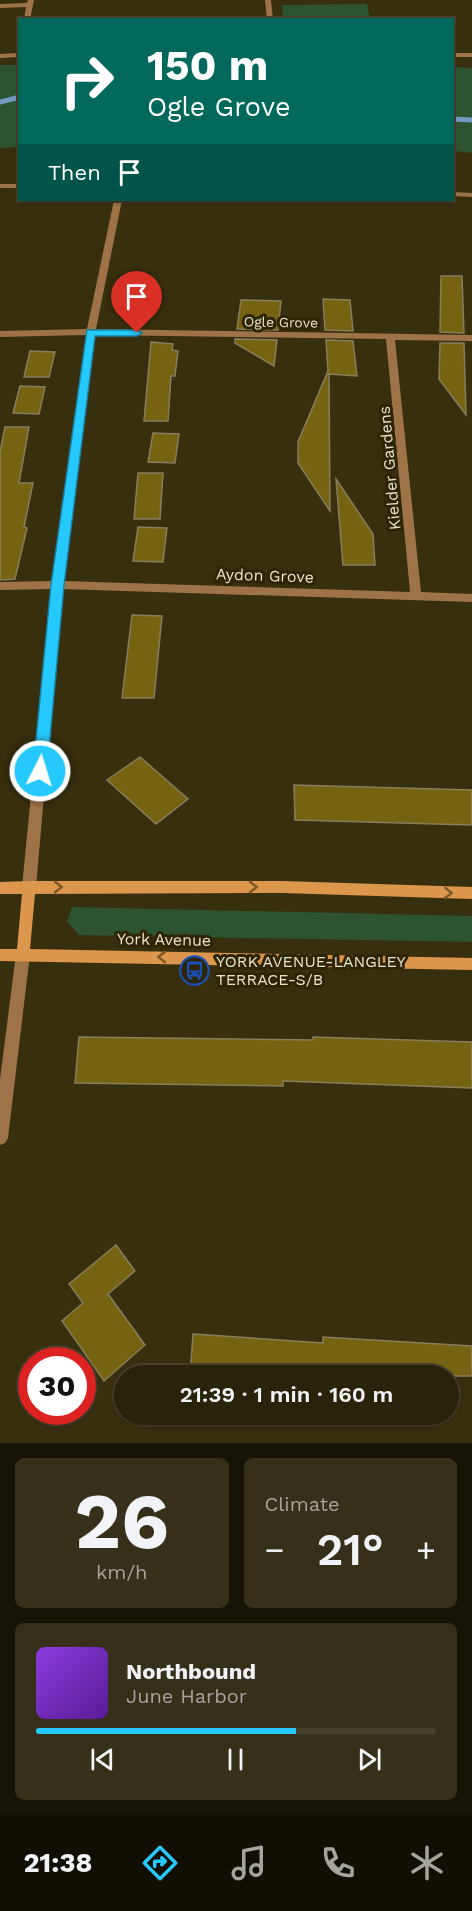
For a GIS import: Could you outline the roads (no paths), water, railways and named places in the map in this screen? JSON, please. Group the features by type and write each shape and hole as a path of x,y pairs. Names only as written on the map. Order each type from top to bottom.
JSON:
{"main road":[{"path":"0,888 282,887 472,893"},
{"path":"23,954 29,888"},
{"name":"York Avenue","path":"0,955 472,964"}],"street":[{"path":"268,0 270,18"},
{"path":"0,6 31,3 27,18"},
{"path":"0,56 18,55"},
{"path":"454,55 472,55"},
{"path":"0,186 18,186"},
{"path":"454,194 472,195"},
{"path":"29,888 57,585 91,333 118,201"},
{"name":"Ogle Grove","path":"0,334 472,338"},
{"name":"Kielder Gardens","path":"390,337 416,596"},
{"name":"Aydon Grove","path":"0,586 57,585 472,598"},
{"path":"0,1138 23,954"}],"waterway":[{"path":"0,102 18,98"},
{"path":"454,119 472,120"}],"place":[{"name":"YORK AVENUE-LANGLEY TERRACE-S/B","path":"195,970"}]}
